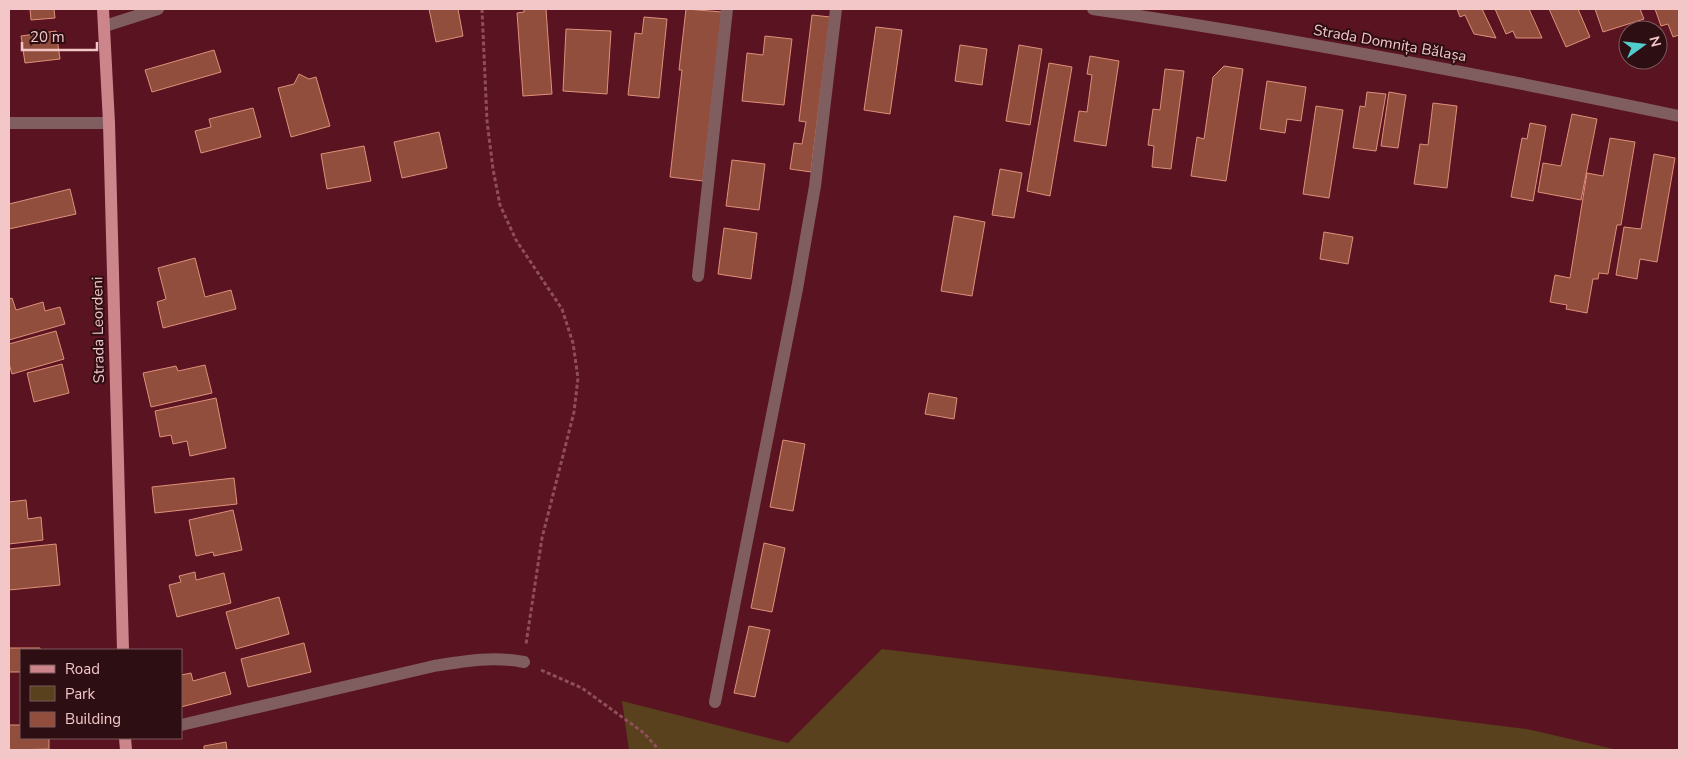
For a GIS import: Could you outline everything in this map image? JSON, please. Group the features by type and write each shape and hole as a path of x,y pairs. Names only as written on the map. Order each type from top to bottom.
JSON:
{"main road":[{"name":"Strada Leordeni","path":"104,9 109,123 123,649"}],"street":[{"path":"105,26 158,9"},
{"path":"698,276 727,9"},
{"path":"715,702 799,279 814,186 836,9"},
{"name":"Strada Domnița Bălașa","path":"1093,9 1377,56 1679,116"},
{"path":"9,123 109,123"},
{"path":"182,725 434,666 498,658 524,662"}],"path":[{"path":"482,9 487,121 500,205 516,240 562,309 574,343 578,378 574,412 542,538 524,662 582,688 644,734 659,750"}],"green space":[{"path":"882,649 1527,729 1618,750 629,750 622,701 788,743"}],"building":[{"path":"30,9 54,9 55,18 31,20"},
{"path":"429,9 458,9 463,36 436,42"},
{"path":"524,9 546,9 552,94 523,96 517,13 524,12"},
{"path":"686,9 722,12 703,181 670,177 682,70 679,70"},
{"path":"1457,9 1482,9 1496,38 1474,34 1465,15 1460,17"},
{"path":"1495,9 1529,9 1542,38 1516,38 1513,31 1506,34"},
{"path":"1549,9 1578,9 1590,37 1566,47"},
{"path":"1595,9 1640,9 1644,19 1618,20 1618,27 1603,32"},
{"path":"1655,9 1679,9 1679,35 1673,37 1668,20 1659,20"},
{"path":"812,15 830,17 811,172 790,169 794,143 802,144 806,122 799,121"},
{"path":"644,17 667,19 659,98 628,95 635,33 642,34"},
{"path":"876,27 902,30 890,114 864,110"},
{"path":"566,29 611,31 607,94 563,91"},
{"path":"56,31 60,59 25,63 21,36"},
{"path":"765,36 792,39 784,105 742,101 747,53 763,55"},
{"path":"960,45 987,49 982,85 955,81"},
{"path":"1019,45 1042,49 1030,125 1006,121"},
{"path":"214,50 221,72 152,92 145,70"},
{"path":"1090,56 1119,61 1106,146 1074,141 1079,111 1087,112 1092,75 1087,74"},
{"path":"1049,63 1072,67 1050,196 1027,191"},
{"path":"1224,66 1243,69 1226,181 1191,176 1197,137 1204,139 1213,77"},
{"path":"1165,69 1184,71 1171,169 1152,167 1154,146 1148,145 1153,109 1160,110"},
{"path":"299,74 309,79 316,77 330,126 291,137 278,88 294,84"},
{"path":"1267,81 1306,87 1301,121 1287,119 1285,133 1260,129"},
{"path":"1367,92 1386,94 1376,151 1353,148 1360,106 1365,107"},
{"path":"1389,92 1406,95 1398,148 1381,146"},
{"path":"1433,103 1457,106 1447,188 1414,184 1420,144 1428,145"},
{"path":"1316,106 1343,110 1329,198 1303,194"},
{"path":"253,108 261,137 201,153 195,131 211,127 209,119"},
{"path":"1572,114 1597,119 1581,200 1538,192 1543,163 1561,166"},
{"path":"1530,123 1546,126 1533,201 1511,197 1522,138 1527,139"},
{"path":"439,132 447,168 402,178 394,142"},
{"path":"1610,138 1635,142 1621,225 1617,225 1608,274 1599,273 1598,279 1593,279 1587,313 1566,309 1567,305 1550,302 1555,275 1570,278 1587,173 1603,176"},
{"path":"364,146 371,181 327,189 321,154"},
{"path":"1654,154 1675,158 1657,262 1640,259 1637,279 1616,275 1624,227 1641,229"},
{"path":"732,160 765,164 759,210 726,206"},
{"path":"1000,169 1022,173 1014,218 992,215"},
{"path":"70,189 76,214 9,229 9,204"},
{"path":"954,216 985,222 972,296 941,291"},
{"path":"724,228 757,233 751,279 718,274"},
{"path":"1324,232 1353,237 1348,264 1320,259"},
{"path":"195,258 205,297 231,290 236,309 163,328 157,302 166,299 158,268"},
{"path":"12,298 16,310 43,302 45,311 60,307 65,324 9,340 9,299"},
{"path":"56,331 64,359 12,374 9,363 9,344"},
{"path":"62,364 69,393 34,402 27,373"},
{"path":"205,365 212,393 151,407 143,373 176,366 178,371"},
{"path":"929,393 957,398 954,419 925,414"},
{"path":"216,398 226,448 190,456 187,441 173,444 171,435 160,437 155,411"},
{"path":"783,440 805,444 793,511 770,507"},
{"path":"234,478 237,504 155,513 152,487"},
{"path":"26,500 28,519 41,517 43,540 9,544 9,502"},
{"path":"233,510 242,550 214,556 213,552 196,556 189,520"},
{"path":"764,543 785,548 772,612 751,608"},
{"path":"56,544 60,585 9,590 9,549"},
{"path":"195,572 196,580 224,573 231,603 177,617 169,585 181,582 179,576"},
{"path":"279,597 289,634 236,649 226,612"},
{"path":"749,626 770,630 755,697 734,693"},
{"path":"304,643 311,672 248,687 241,659"},
{"path":"9,648 40,648 20,649 20,672 9,672"},
{"path":"225,672 231,694 182,707 182,675 191,673 193,681"},
{"path":"9,725 20,725 20,739 49,739 49,749 9,750"},
{"path":"226,742 227,750 204,750 204,746"}]}
